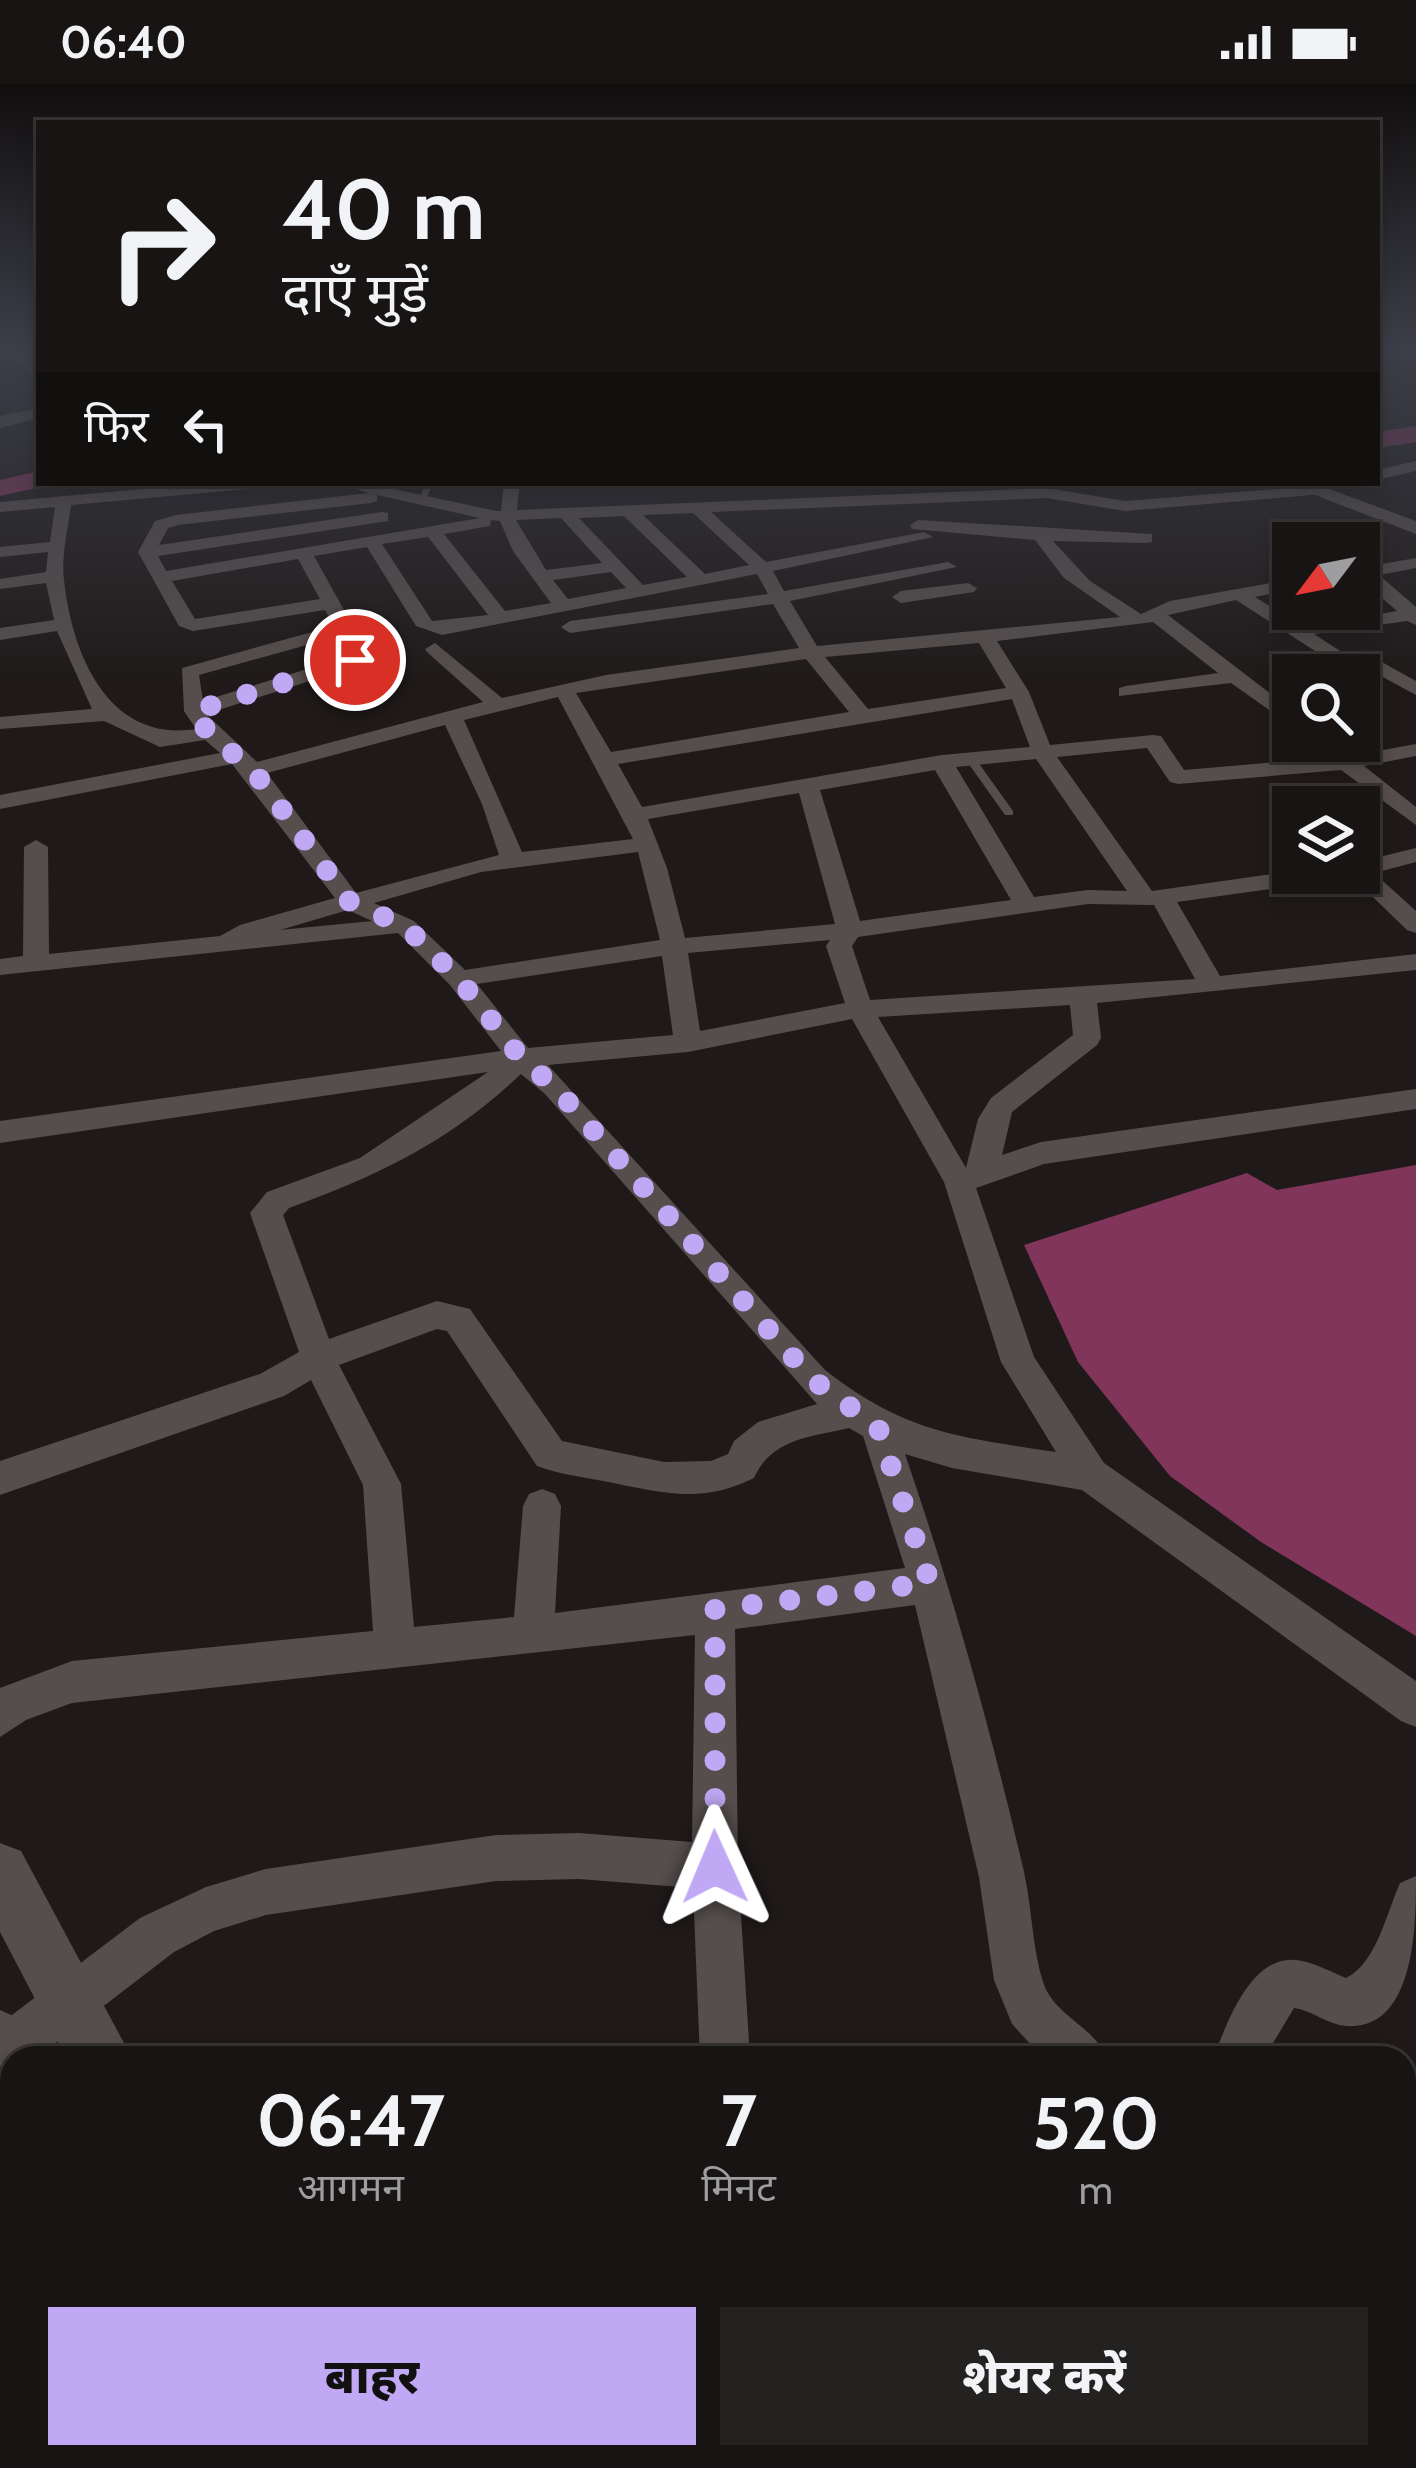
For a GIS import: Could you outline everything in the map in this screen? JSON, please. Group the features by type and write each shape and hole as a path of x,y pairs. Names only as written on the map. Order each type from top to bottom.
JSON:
{"street":[{"path":"1380,474 1416,466"},
{"path":"0,507 223,486"},
{"path":"358,486 443,508 502,516 697,508 725,497 772,512 824,503 1047,493 1125,506 1312,486"},
{"path":"511,486 502,516 562,606"},
{"path":"1323,486 1416,527"},
{"path":"1324,486 1416,517"},
{"path":"191,518 199,488"},
{"path":"147,552 160,525 399,495"},
{"path":"64,498 54,576 64,624 94,699 107,714 160,741 209,734"},
{"path":"903,500 947,567 981,604"},
{"path":"824,503 842,518"},
{"path":"147,552 443,508"},
{"path":"697,508 762,568 811,653 863,716"},
{"path":"629,511 700,579"},
{"path":"566,514 639,592"},
{"path":"161,578 435,534 502,516"},
{"path":"373,543 425,626 442,629 762,568 815,550 878,546 921,531 1146,538"},
{"path":"860,532 878,546"},
{"path":"435,534 500,618"},
{"path":"1041,534 1049,552 1073,575 1147,617 1272,704"},
{"path":"566,544 588,540"},
{"path":"0,552 60,546"},
{"path":"522,551 544,548"},
{"path":"147,552 186,622 201,627 332,603"},
{"path":"194,711 359,655 304,554"},
{"path":"1380,569 1416,563"},
{"path":"543,577 616,566"},
{"path":"782,606 947,567"},
{"path":"0,584 54,576"},
{"path":"0,802 246,763 564,690 811,653 1147,617 1272,587"},
{"path":"1380,587 1413,615"},
{"path":"538,633 968,588"},
{"path":"1237,593 1355,662 1416,689"},
{"path":"1380,621 1413,615"},
{"path":"0,634 64,624"},
{"path":"345,629 189,672 194,711 209,734 246,763 350,902 405,926 459,979 521,1058 555,1087 813,1380 865,1419 943,1448 1091,1474"},
{"path":"996,632 1043,753 1154,898 1212,986"},
{"path":"435,649 497,704"},
{"path":"1126,692 1237,676"},
{"path":"564,690 647,844 676,948 688,1043"},
{"path":"632,815 808,787 863,716 1019,692"},
{"path":"0,723 107,714"},
{"path":"452,717 493,804 512,860"},
{"path":"603,760 834,753 942,762 1153,741 1178,777 1346,763 1416,751"},
{"path":"942,762 1027,905"},
{"path":"1346,763 1416,818"},
{"path":"808,787 850,930"},
{"path":"230,942 249,931 512,860 647,844"},
{"path":"36,963 37,847"},
{"path":"1380,864 1416,855"},
{"path":"459,979 605,953 850,930 1088,897 1154,898 1272,882"},
{"path":"1380,890 1416,925"},
{"path":"0,967 405,926"},
{"path":"850,930 839,946 860,1009 971,1178 1018,1362 1091,1474 1416,1706"},
{"path":"0,1132 521,1058 688,1043 860,1009 1212,986 1416,962"},
{"path":"971,1178 1001,1105 1087,1038 1083,996"},
{"path":"395,1650 382,1484 318,1358 266,1213 269,1207 396,1152 481,1095 521,1058"},
{"path":"971,1178 1041,1153 1416,1099"},
{"path":"0,1478 272,1385 318,1358 414,1322 448,1315 470,1335 550,1455 658,1482 727,1475 741,1466 745,1449 763,1435 865,1419"},
{"path":"865,1419 930,1583 1001,1877 1018,1980 1029,2007 1068,2046"},
{"path":"533,1636 542,1506"},
{"path":"0,1716 12,1704 72,1682 533,1636 930,1583"},
{"path":"715,1609 715,1867 724,2046"},
{"path":"13,2046 68,1999 157,1935 206,1910 266,1892 496,1858 579,1856 715,1867"},
{"path":"0,1872 93,2046"},
{"path":"1244,2046 1266,2002 1280,1987 1297,1983 1346,2002 1367,1997 1385,1975 1416,1899"}],"lane":[{"path":"421,502 427,486"},
{"path":"971,760 1009,813"}],"shaded area":[{"path":"1416,1165 1416,1636 1261,1542 1170,1476 1078,1362 1024,1245 1247,1173 1277,1190"}],"waterway":[{"path":"0,488 36,480"}],"route":[{"path":"355,660 194,711 209,734 253,770 350,902 405,926 459,979 521,1058 555,1087 813,1380 878,1427 930,1583 715,1609 715,1867"}]}
